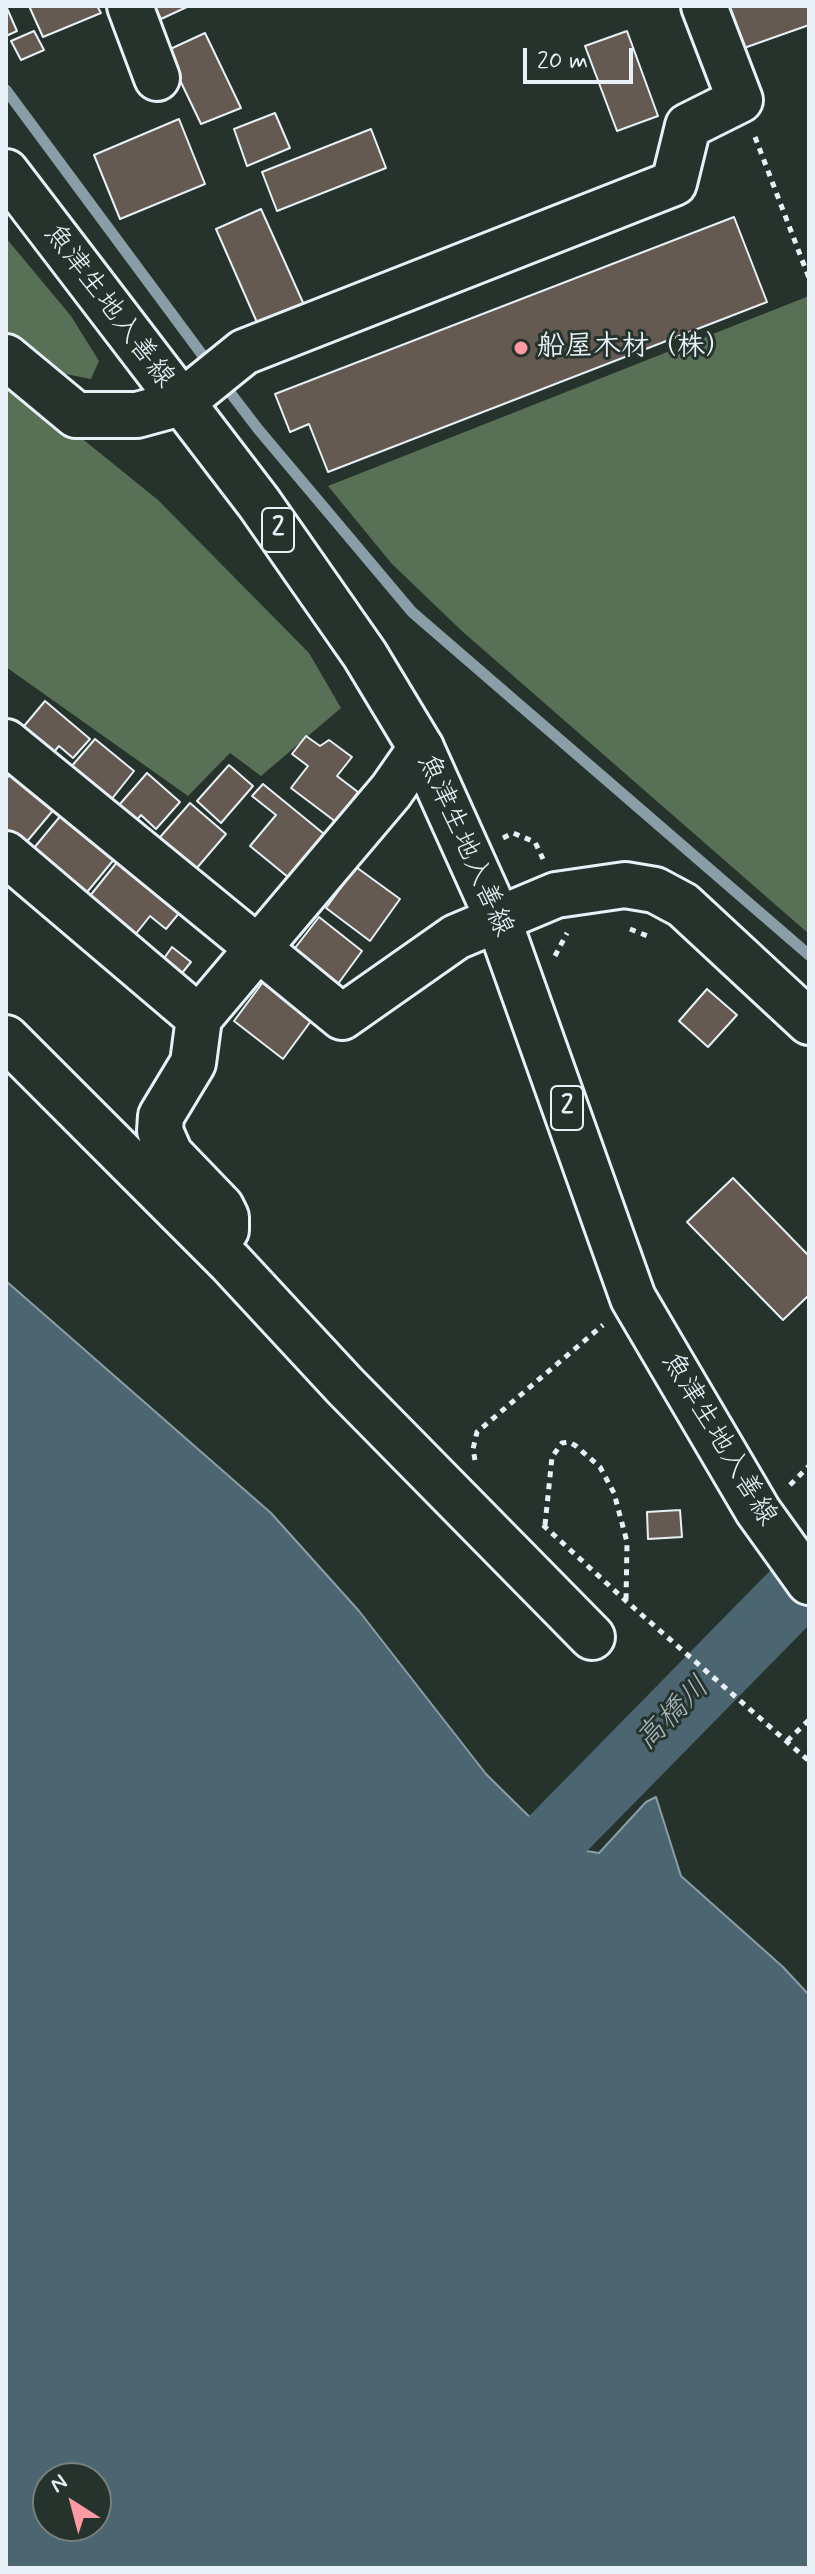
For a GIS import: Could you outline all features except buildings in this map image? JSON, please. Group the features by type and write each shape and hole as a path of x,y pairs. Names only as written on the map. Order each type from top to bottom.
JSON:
{"street":[{"path":"130,6 157,78"},
{"path":"6,357 76,415 137,415 181,403 244,352 674,183 688,126 740,100 704,6"},
{"name":"魚津生地入善線","path":"6,172 259,503 347,630 421,748 498,919 633,1298 771,1502 809,1582"},
{"path":"6,742 342,1017 456,937 556,895 625,885 655,890 683,905 809,1022"},
{"path":"212,1244 226,1230 226,1217 221,1207 170,1154 160,1131 161,1116 193,1063 199,1018 391,791 421,748"},
{"path":"6,854 199,1018"},
{"path":"6,1038 212,1244 345,1386 592,1637"}],"path":[{"path":"740,100 809,278"},
{"path":"498,840 513,833 535,842 543,859"},
{"path":"619,926 653,938"},
{"path":"553,964 569,930"},
{"path":"484,1469 474,1459 477,1432 633,1298"},
{"path":"544,1526 552,1457 562,1443 569,1442 600,1467 614,1493 627,1542 626,1601"},
{"path":"771,1502 809,1466"},
{"path":"534,1517 809,1761"},
{"path":"787,1741 809,1720"}],"green space":[{"path":"6,238 71,316 99,361 91,379 60,373 27,354 6,334"},
{"path":"809,296 809,934 463,632 392,564 328,486"},
{"path":"6,377 158,500 309,653 341,708 261,776 230,753 188,796 6,667"}],"water":[{"path":"6,1281 271,1513 359,1611 486,1774 560,1847 599,1853 646,1802 656,1797 681,1876 783,1967 809,1995 809,2568 6,2568"}],"waterway":[{"path":"6,90 212,368"},
{"path":"222,382 412,612 809,955"},
{"name":"高橋川","path":"539,1853 809,1578"}],"place":[{"name":"船屋木材（株）","path":"521,348"}]}
